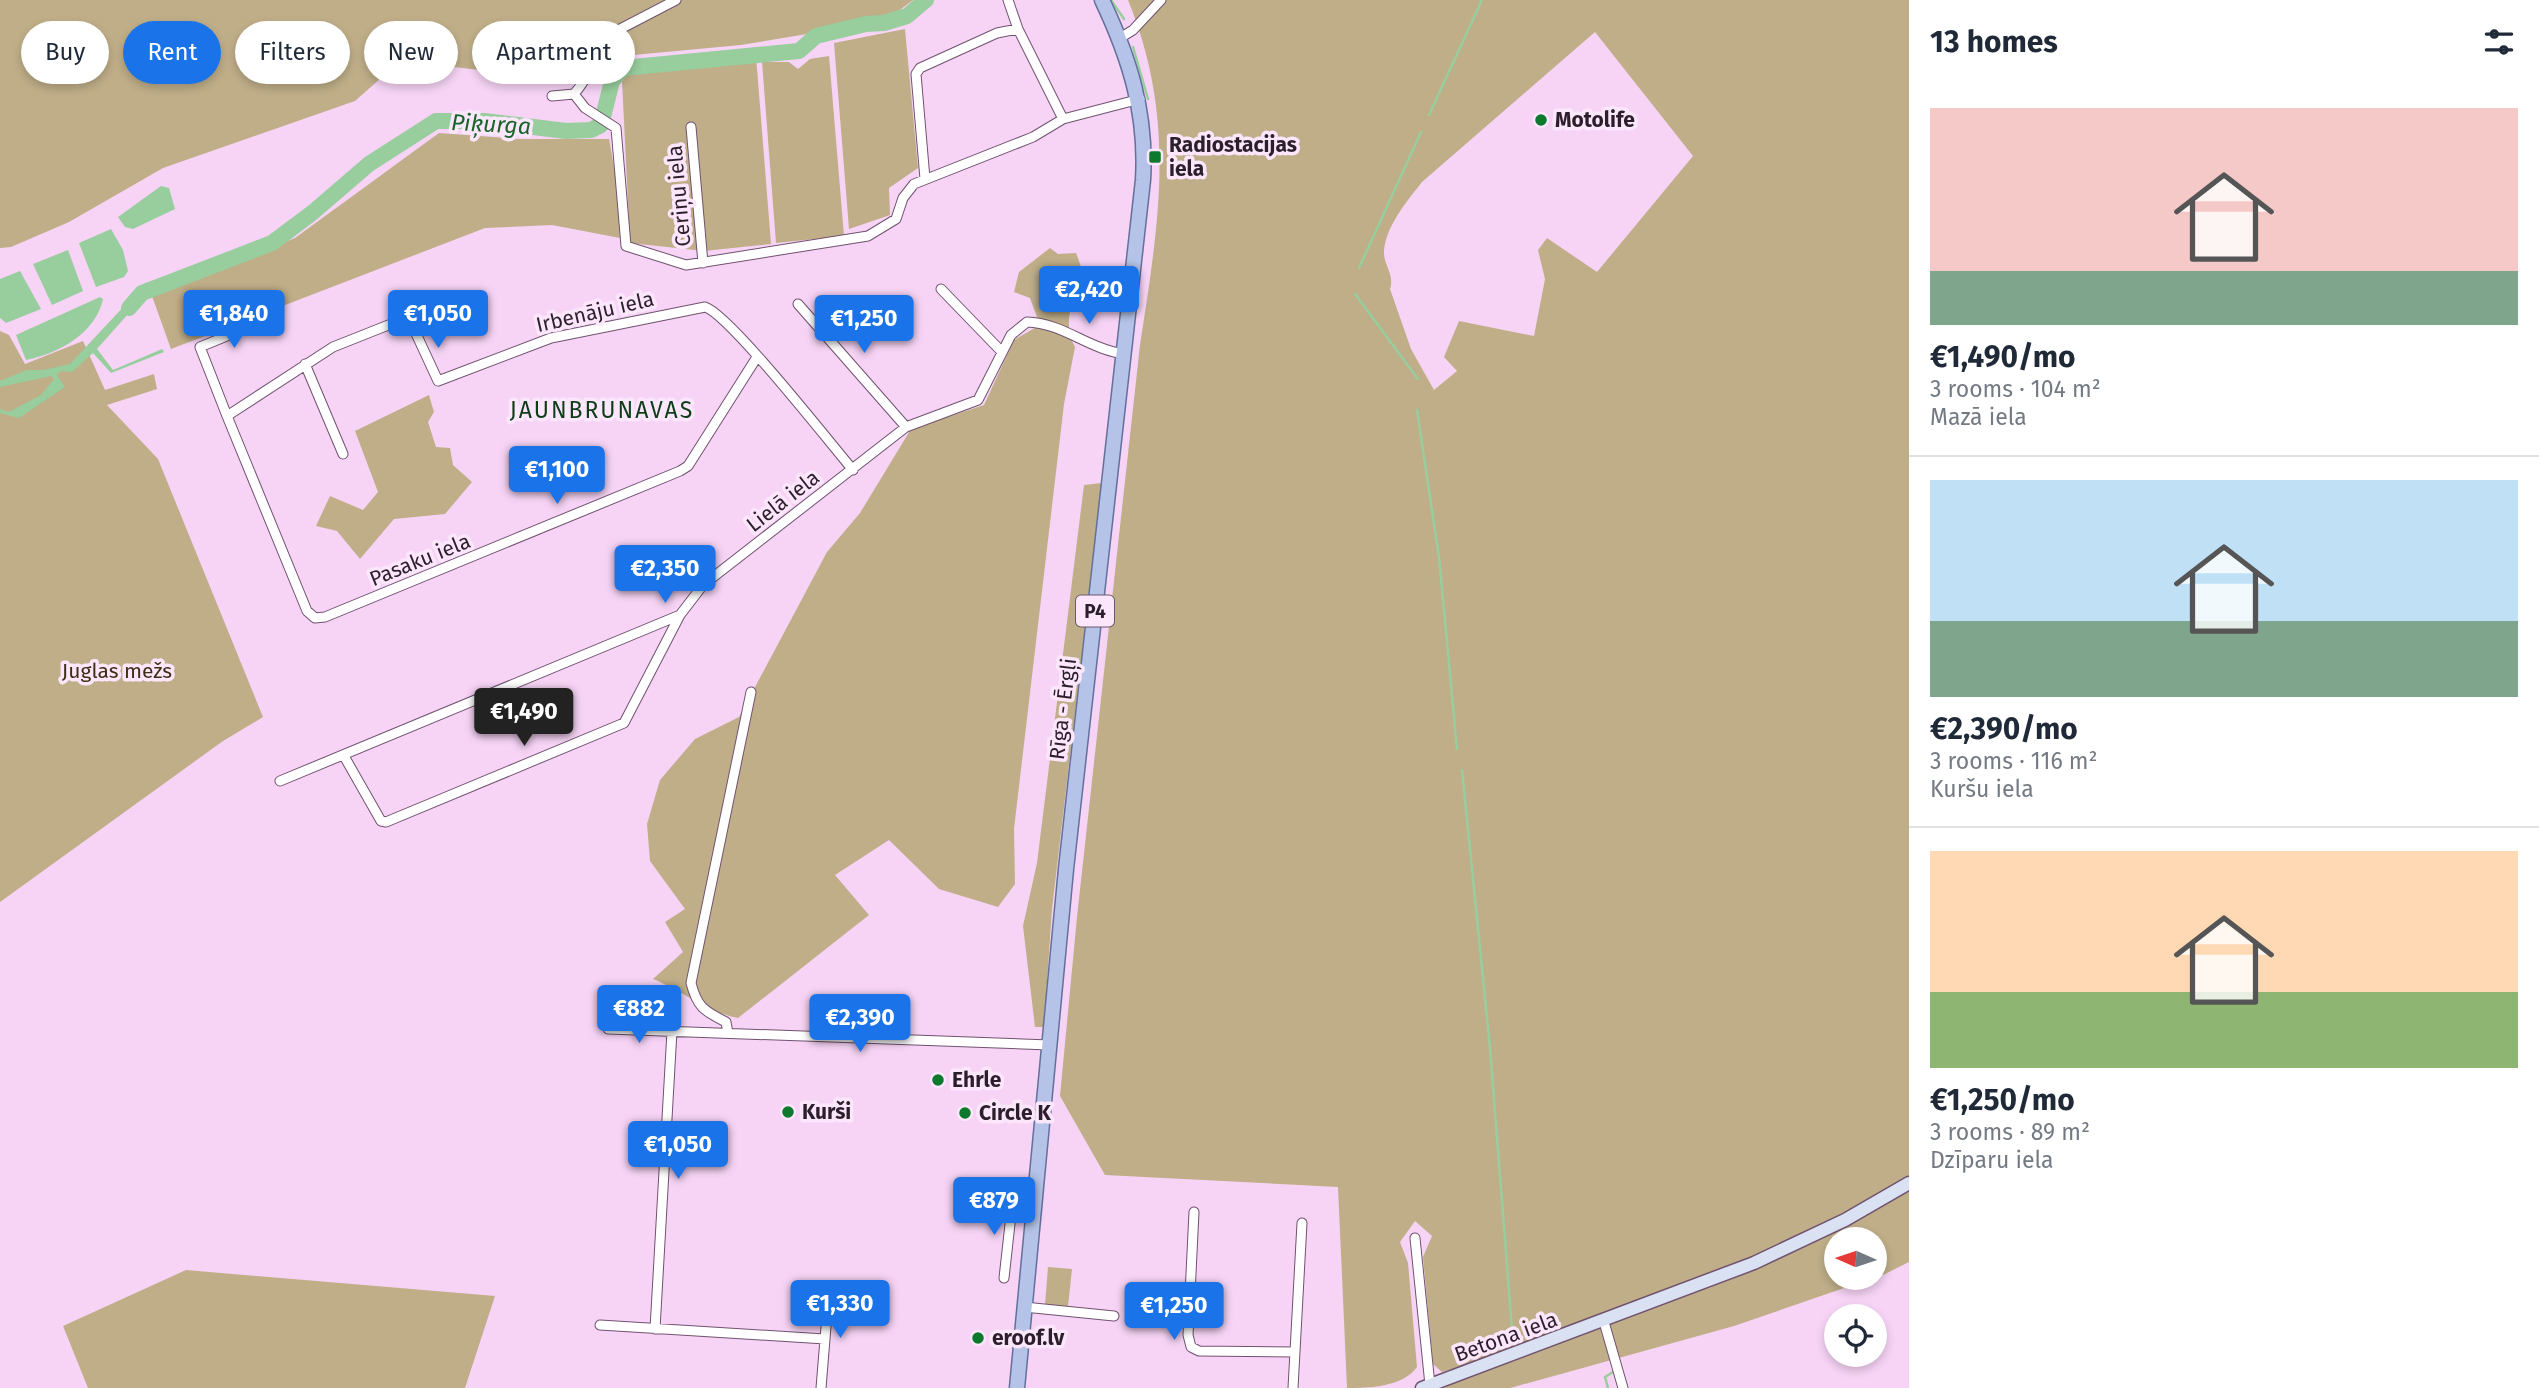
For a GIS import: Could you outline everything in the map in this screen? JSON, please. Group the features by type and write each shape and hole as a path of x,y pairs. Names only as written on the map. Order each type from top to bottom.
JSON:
{"main road":[{"name":"Rīga - Ērgļi","path":"1017,1388 1066,869 1144,165 1140,99 1120,38 1102,0"},
{"name":"Betona iela","path":"1426,1386 1604,1322 1777,1253 1845,1220 1909,1183"}],"street":[{"path":"574,94 588,75 601,38 676,0"},
{"path":"1008,0 1018,29 1063,119"},
{"path":"1120,38 1133,30 1161,0"},
{"path":"925,179 916,74 920,68 997,33 1018,29"},
{"path":"552,96 574,94 616,128 626,246 686,265 867,236 896,219 907,190 925,179 1033,137 1063,119 1140,99"},
{"name":"Ceriņu iela","path":"691,127 703,263"},
{"path":"942,289 1001,351"},
{"path":"799,304 906,427"},
{"name":"Irbenāju iela","path":"227,416 305,364 356,335 396,322 407,322 413,327 438,381 551,338 696,307 712,309 719,314 853,470"},
{"name":"Lielā iela","path":"280,781 680,615 703,585 906,427 978,400 1011,335 1027,322 1046,323 1102,349 1125,354"},
{"path":"227,416 200,347 256,324"},
{"name":"Pasaku iela","path":"227,416 307,611 315,618 325,617 680,471 688,466 757,357"},
{"path":"305,364 343,454"},
{"path":"344,756 380,821 386,822 624,723 680,615"},
{"path":"728,1033 726,1022 708,1014 696,1002 691,983 751,692"},
{"path":"608,1029 1050,1045"},
{"path":"655,1329 672,1031"},
{"path":"980,1215 981,1199 1035,1192"},
{"path":"1004,1278 1011,1215 1006,1194"},
{"path":"1195,1212 1188,1315 1191,1347 1199,1351 1294,1352"},
{"path":"1293,1388 1302,1223"},
{"path":"1415,1238 1426,1386"},
{"path":"821,1388 829,1290"},
{"path":"1024,1307 1114,1316"},
{"path":"1604,1322 1623,1388"},
{"path":"600,1325 825,1339"}],"green space":[{"path":"0,0 913,0 885,21 741,45 635,55 635,21 472,21 472,69 458,67 458,21 364,21 364,84 374,84 355,101 163,168 69,222 11,247 0,248"},
{"path":"1128,0 1909,0 1909,1262 1887,1273 1887,1227 1824,1227 1824,1290 1838,1290 1734,1326 1510,1388 1445,1388 1461,1366 1442,1372 1433,1364 1423,1257 1432,1236 1415,1221 1400,1242 1408,1263 1417,1367 1411,1374 1394,1382 1375,1387 1347,1388 1338,1187 1105,1175 1060,1096 1077,917 1157,213 1160,171 1153,87 1143,44","holes":["1595,32 1693,156 1597,272 1547,238 1538,250 1545,279 1534,336 1459,321 1444,357 1457,371 1434,390 1411,349 1390,289 1391,279 1384,251 1398,214 1422,182"]},
{"path":"905,29 918,168 889,188 890,215 849,229 834,43"},
{"path":"756,56 771,244 704,251 630,243 622,84 635,84 635,71"},
{"path":"829,56 844,236 776,243 762,62 789,62 798,69 810,59"},
{"path":"439,133 519,139 609,139 617,184 620,238 552,225 485,228 171,349 152,296 295,238"},
{"path":"1050,248 1058,254 1076,253 1083,272 1070,309 1069,328 1075,347 1064,404 1014,829 1015,884 998,907 939,889 889,840 835,875 869,915 738,1018 716,1011 653,979 683,952 665,922 685,909 650,861 647,824 660,780 695,739 739,717 827,552 860,513 911,429 984,405 1014,340 1040,325 1030,298 1014,292 1019,272"},
{"name":"Juglas mežs","path":"0,331 9,335 25,364 83,341 105,390 154,374 157,389 107,405 158,459 263,717 223,741 0,902"},
{"path":"429,395 434,412 428,422 436,447 450,448 453,465 472,482 445,514 394,519 360,559 337,531 316,526 330,496 363,510 378,492 355,431"},
{"path":"1102,483 1052,909 1044,1027 1035,1027 1023,926 1037,863 1084,485"},
{"path":"1048,1267 1072,1269 1068,1307 1045,1305"},
{"path":"186,1270 495,1296 465,1388 88,1388 63,1326"}],"shaded area":[{"path":"161,186 169,188 175,209 133,229 125,227 118,217"},
{"path":"111,229 123,250 128,271 124,277 96,287 79,243"},
{"path":"68,250 83,291 52,305 33,264"},
{"path":"20,271 41,309 6,323 0,318 0,279"},
{"path":"141,288 144,296 97,349 113,370 162,349 164,352 111,373 93,353 72,372 61,371 57,375 65,387 19,418 0,413 0,409 9,412 41,395 54,379 51,376 0,387 0,381 27,370 43,370 70,364"},
{"path":"100,297 103,299 99,311 84,332 51,353 26,360 16,335"}],"waterway":[{"name":"Piķurga","path":"129,308 142,293 272,243 369,164 436,121 484,121 566,131 591,130 601,125 612,81 623,68 799,51 816,36 907,16 926,0"},
{"path":"1111,0 1124,19"},
{"path":"1429,115 1482,0"},
{"path":"1133,47 1148,99"},
{"path":"1359,268 1421,132"},
{"path":"1355,294 1418,379"},
{"path":"1417,410 1439,557 1457,749"},
{"path":"1462,770 1490,1048 1513,1342"},
{"path":"1608,1388 1605,1377 1613,1372"}],"place":[{"name":"Motolife","path":"1541,120"},
{"name":"Radiostacijas iela","path":"1155,157"},
{"name":"Ehrle","path":"938,1080"},
{"name":"Kurši","path":"788,1112"},
{"name":"Circle K","path":"965,1113"},
{"name":"eroof.lv","path":"978,1338"}],"district":[{"name":"JAUNBRUNAVAS","path":"602,410"}]}
